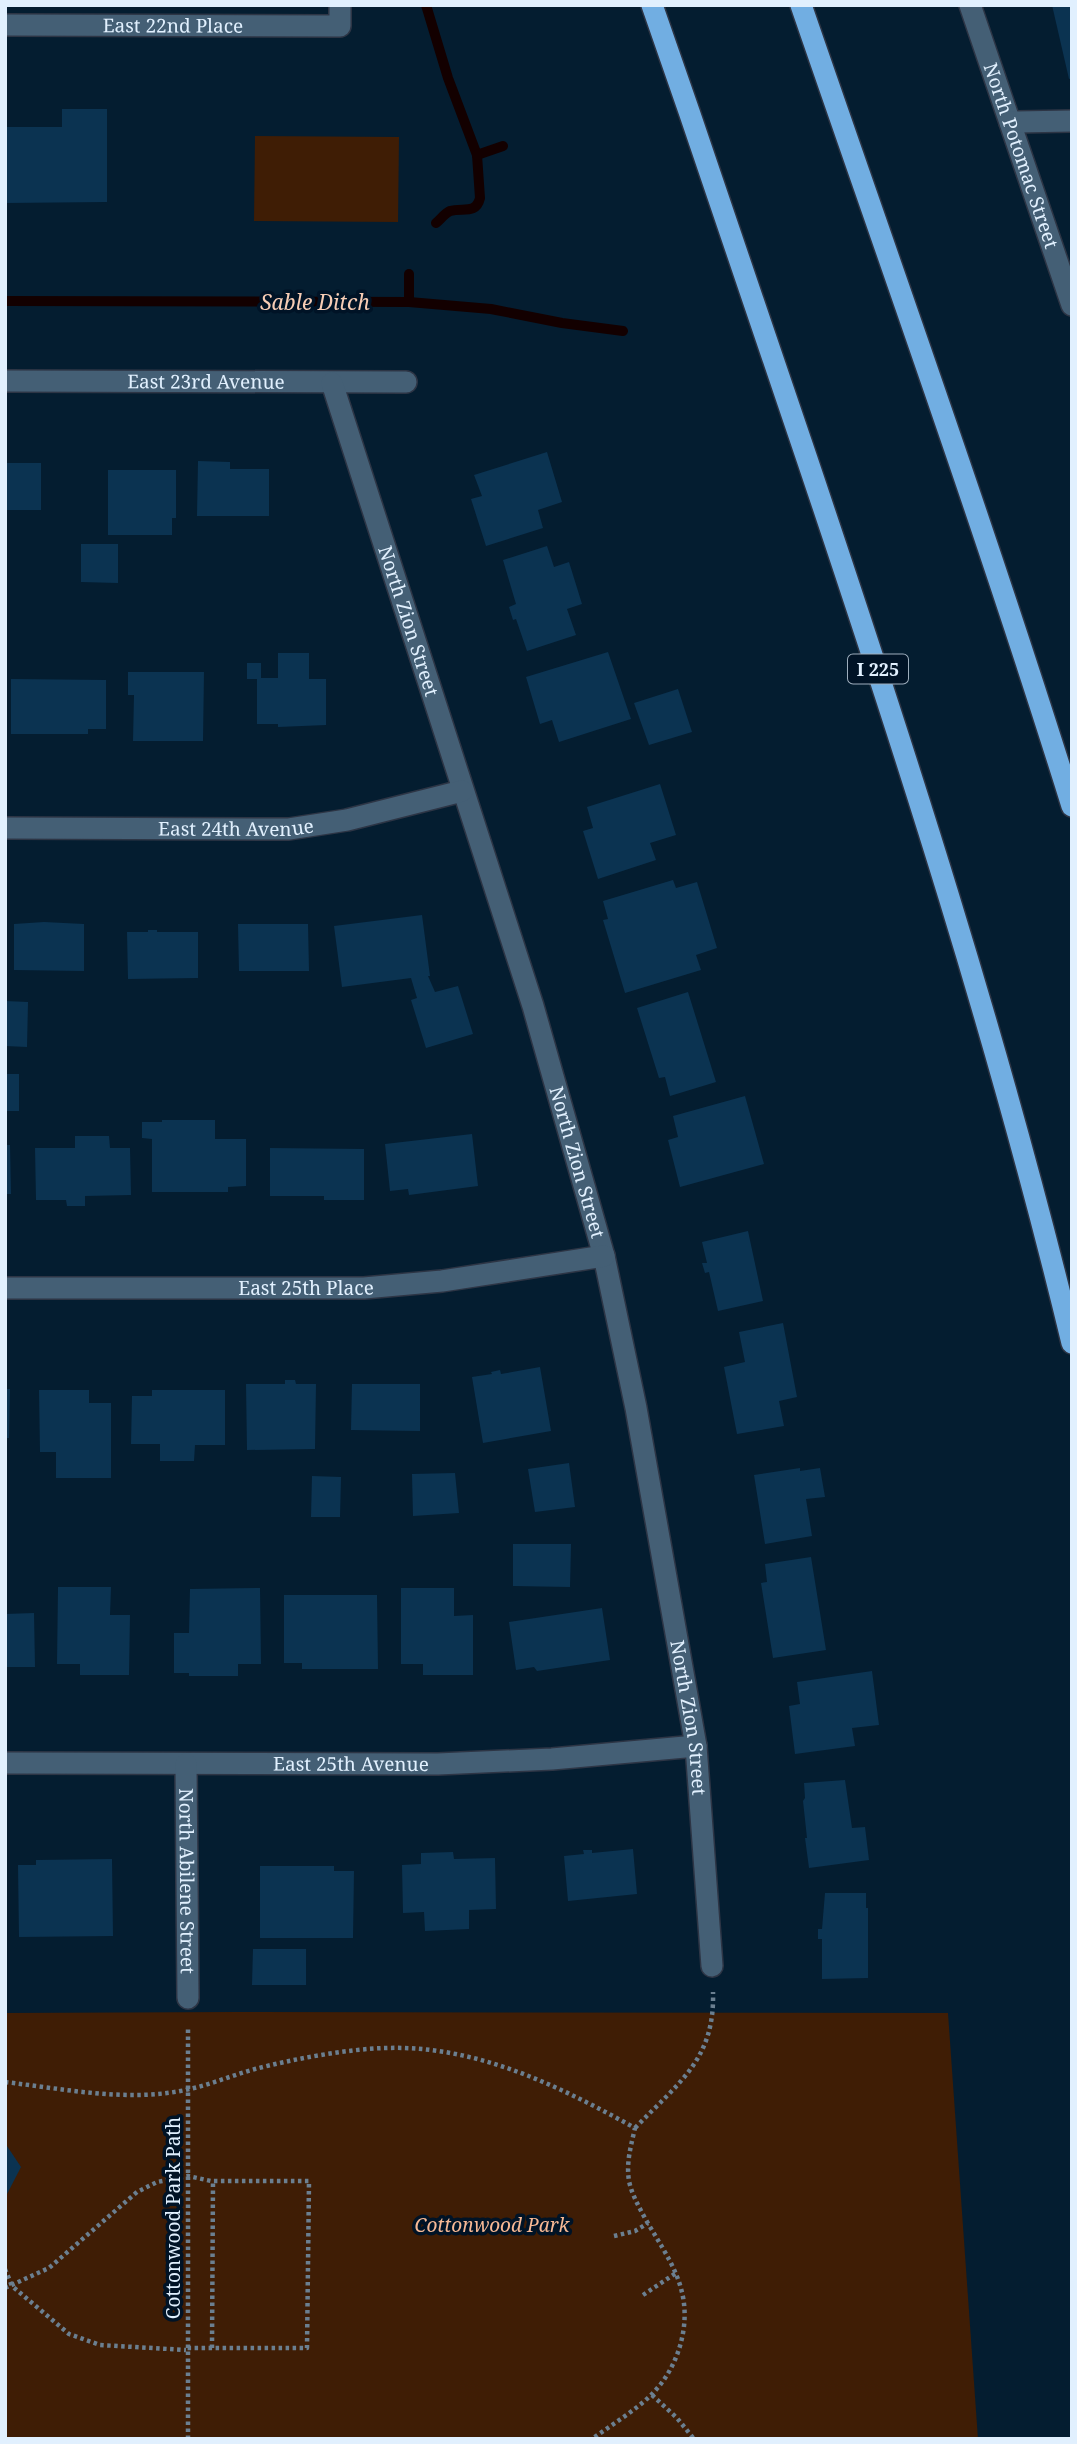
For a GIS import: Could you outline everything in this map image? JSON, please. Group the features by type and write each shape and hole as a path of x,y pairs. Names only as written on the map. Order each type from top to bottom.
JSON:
{"highway":[{"name":"I 225","path":"652,5 883,684 988,1026 1072,1343"},
{"path":"801,5 927,365 1072,806"}],"street":[{"name":"North Potomac Street","path":"970,5 1072,305"},
{"name":"East 22nd Place","path":"5,25 340,16"},
{"path":"1010,122 1072,121"},
{"name":"East 23rd Avenue","path":"5,381 406,382"},
{"name":"North Zion Street","path":"332,383 533,1006 604,1256 636,1408 696,1746 712,1966"},
{"name":"East 24th Avenue","path":"5,828 289,829 347,820 462,791"},
{"name":"East 25th Place","path":"5,1288 364,1288 455,1280 604,1256"},
{"name":"East 25th Avenue","path":"5,1763 479,1763 696,1746"},
{"name":"North Abilene Street","path":"186,1764 188,1998"}],"path":[{"name":"Cottonwood Park Path","path":"188,1998 188,2439"},
{"path":"592,2439 652,2395 670,2371 680,2347 685,2301 676,2273 637,2204 629,2182 627,2159 635,2128 696,2064 709,2038 713,2002"},
{"path":"5,2082 93,2093 137,2095 188,2090 258,2069 322,2056 386,2048 443,2052 497,2065 541,2080 583,2099 635,2128"},
{"path":"5,2269 12,2286 69,2334 100,2345 186,2349 307,2348 309,2181 213,2181 188,2176 157,2182 137,2192 49,2268 12,2286 5,2288"},
{"path":"212,2348 213,2181"},
{"path":"614,2236 635,2231 648,2223"},
{"path":"643,2295 676,2273"},
{"path":"652,2395 677,2418 694,2439"}],"green space":[{"path":"255,136 399,137 398,222 254,221"},
{"name":"Cottonwood Park","path":"5,2013 948,2013 978,2439 5,2439"}],"building":[{"path":"1052,5 1072,5 1072,78 1069,79"},
{"path":"62,109 107,109 107,202 5,203 5,127 62,127"},
{"path":"547,452 562,502 538,510 543,528 486,546 471,499 482,496 474,475"},
{"path":"198,461 230,462 230,469 269,469 269,516 197,516"},
{"path":"5,463 41,463 41,510 5,510"},
{"path":"108,470 176,470 176,518 172,518 172,535 108,535"},
{"path":"81,544 118,544 118,583 81,582"},
{"path":"547,546 554,567 569,562 582,604 567,609 576,635 527,651 509,607 516,604 503,560"},
{"path":"608,652 631,719 559,742 552,720 540,724 526,677"},
{"path":"278,653 309,653 309,679 326,679 326,725 278,727 278,724 257,724 257,679 247,679 247,663 261,663 261,678 278,678"},
{"path":"128,672 204,672 203,741 133,741 134,695 128,695"},
{"path":"11,679 106,680 106,729 88,729 88,734 11,734"},
{"path":"678,689 692,732 649,745 634,703"},
{"path":"660,784 676,835 650,843 656,860 598,879 583,831 593,828 587,807"},
{"path":"673,880 676,888 697,882 717,948 696,955 701,970 625,993 603,920 608,919 603,901"},
{"path":"422,915 428,976 435,992 458,986 473,1034 426,1048 411,1000 417,998 411,978 342,987 334,926"},
{"path":"14,924 84,924 84,971 14,970"},
{"path":"238,924 308,924 309,971 239,971"},
{"path":"127,932 198,932 198,978 128,979"},
{"path":"688,992 716,1082 670,1096 665,1077 659,1078 637,1008"},
{"path":"5,1001 28,1002 27,1047 5,1046"},
{"path":"5,1074 19,1074 19,1111 5,1111"},
{"path":"745,1096 764,1164 680,1187 668,1140 678,1137 673,1116"},
{"path":"215,1120 215,1139 246,1139 246,1186 228,1187 228,1192 152,1192 152,1139 142,1138 142,1122"},
{"path":"472,1134 478,1186 409,1195 408,1189 390,1191 385,1144"},
{"path":"75,1136 109,1136 110,1148 130,1148 131,1195 85,1196 85,1206 67,1206 66,1200 36,1200 35,1148 75,1148"},
{"path":"5,1145 10,1145 11,1194 5,1194"},
{"path":"270,1148 364,1149 364,1200 324,1200 324,1196 270,1196"},
{"path":"748,1231 763,1301 718,1311 709,1272 705,1273 702,1263 707,1263 702,1242"},
{"path":"783,1323 797,1397 779,1401 784,1426 737,1434 724,1367 745,1362 739,1332"},
{"path":"540,1367 551,1431 483,1443 472,1377 500,1370 501,1374"},
{"path":"285,1380 295,1380 296,1384 316,1384 315,1449 247,1450 246,1384 285,1384"},
{"path":"352,1384 420,1384 420,1431 351,1430"},
{"path":"5,1389 10,1389 9,1438 5,1438"},
{"path":"39,1390 89,1390 89,1403 111,1403 111,1478 56,1478 56,1452 40,1452"},
{"path":"152,1390 225,1390 225,1445 195,1445 194,1461 160,1461 160,1444 131,1444 132,1396 152,1396"},
{"path":"569,1463 575,1507 535,1512 528,1469"},
{"path":"800,1468 800,1471 820,1468 825,1497 806,1499 812,1536 765,1544 754,1475"},
{"path":"455,1473 459,1513 413,1516 412,1474"},
{"path":"312,1476 341,1477 340,1517 311,1517"},
{"path":"513,1544 571,1544 570,1587 513,1586"},
{"path":"811,1557 826,1650 773,1658 761,1583 767,1582 765,1564"},
{"path":"58,1587 111,1587 110,1615 130,1615 129,1675 80,1675 80,1664 57,1664"},
{"path":"260,1588 261,1664 238,1664 238,1676 189,1676 189,1673 174,1673 174,1633 189,1633 190,1589"},
{"path":"401,1588 454,1588 454,1616 473,1615 473,1675 423,1675 423,1664 401,1664"},
{"path":"284,1595 377,1595 378,1669 302,1669 302,1663 284,1663"},
{"path":"602,1608 610,1660 537,1671 534,1667 516,1670 509,1622"},
{"path":"34,1613 35,1667 5,1667 5,1614"},
{"path":"872,1671 879,1725 852,1728 855,1746 795,1754 789,1706 800,1704 797,1682"},
{"path":"845,1780 852,1828 865,1827 869,1860 809,1868 805,1838 804,1783"},
{"path":"633,1849 637,1894 568,1901 564,1856 584,1854 583,1850 592,1850 592,1853"},
{"path":"453,1852 454,1859 495,1858 496,1909 469,1910 469,1929 425,1931 424,1912 403,1913 402,1865 421,1864 421,1853"},
{"path":"112,1859 113,1936 19,1937 18,1865 36,1865 36,1860"},
{"path":"260,1866 334,1866 334,1871 354,1871 353,1938 260,1938"},
{"path":"825,1893 866,1893 868,1978 822,1979 822,1939 818,1939 818,1929 822,1929"},
{"path":"253,1949 306,1949 306,1985 252,1985"},
{"path":"5,2143 21,2167 5,2198"}],"waterway":[{"path":"426,5 448,78 477,155 480,198 472,209 450,211 436,223"},
{"path":"477,155 503,146"},
{"path":"409,274 409,302"},
{"name":"Sable Ditch","path":"5,301 409,302 491,309 562,323 623,331"}]}
